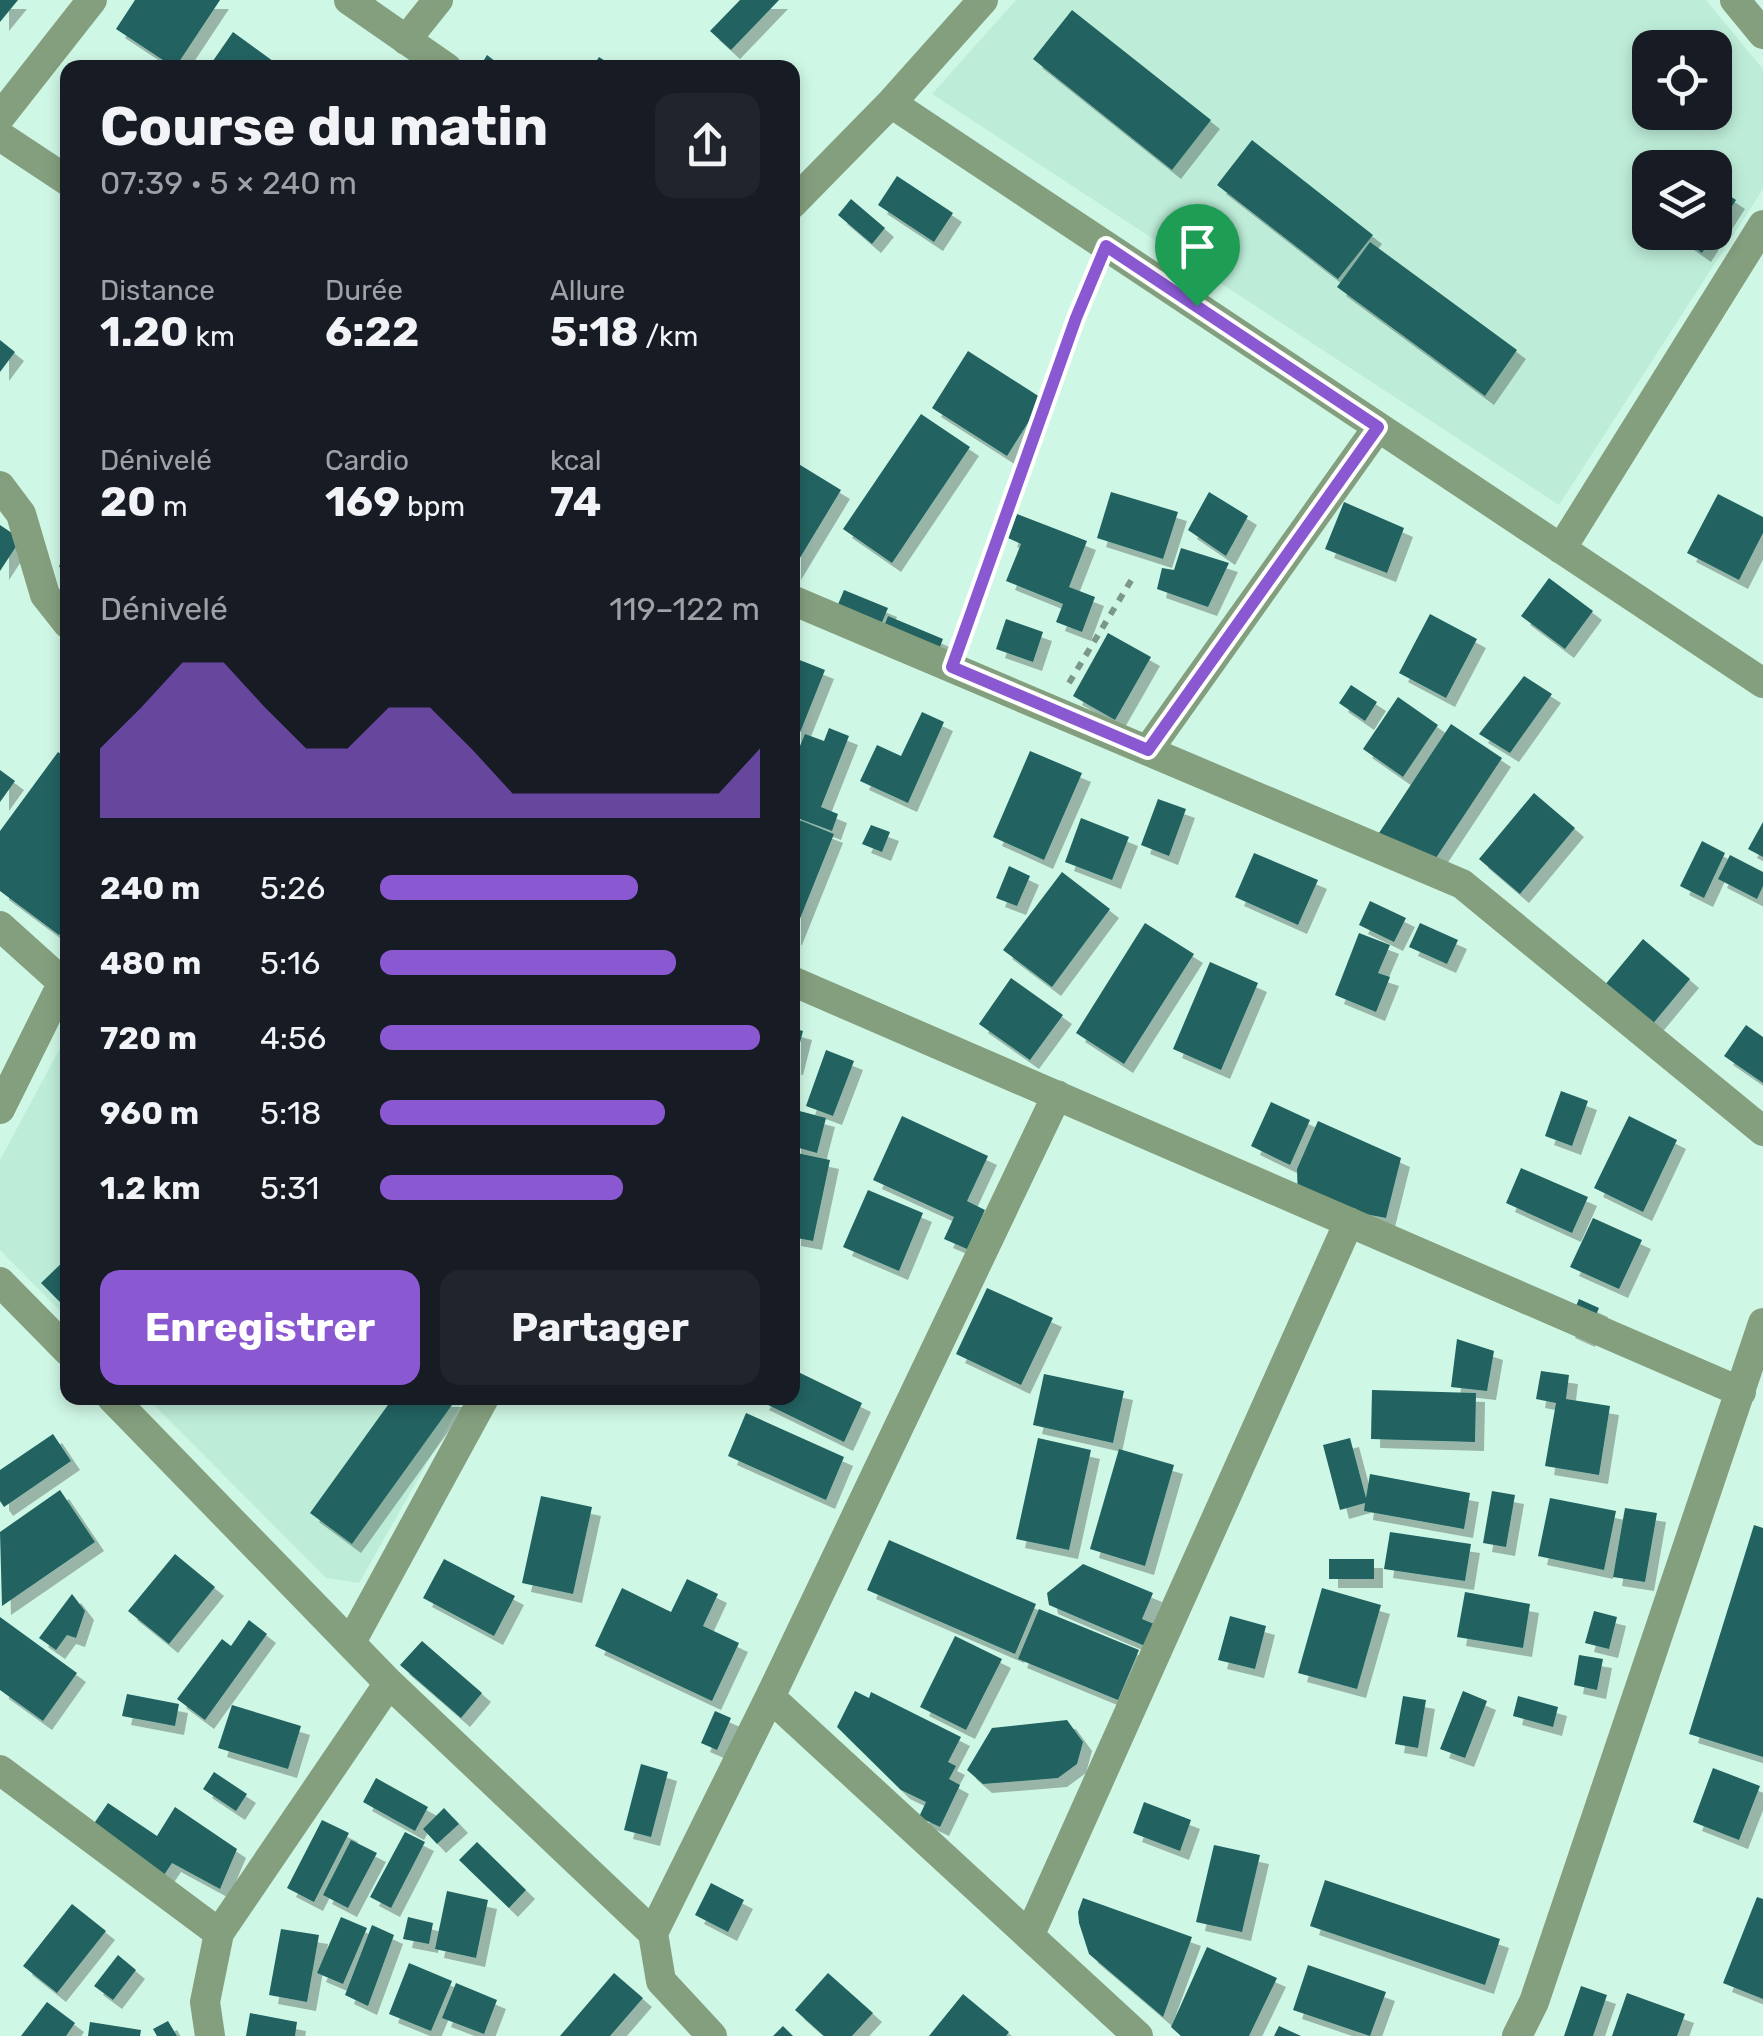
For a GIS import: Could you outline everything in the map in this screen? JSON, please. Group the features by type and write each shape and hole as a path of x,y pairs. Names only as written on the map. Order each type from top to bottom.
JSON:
{"street":[{"path":"0,118 92,0"},
{"path":"349,0 435,60"},
{"path":"406,40 438,0"},
{"path":"800,196 983,0"},
{"path":"1735,0 1763,34"},
{"path":"891,102 1763,683"},
{"path":"0,136 60,176"},
{"path":"1561,549 1763,225"},
{"path":"1148,750 1378,427"},
{"path":"0,486 22,514 44,595 60,614"},
{"path":"800,603 1462,884 1763,1131"},
{"path":"0,926 60,973"},
{"path":"0,1108 60,984"},
{"path":"800,984 1740,1392"},
{"path":"712,2036 661,1982 653,1933 770,1698 1057,1096"},
{"path":"1030,1934 1349,1222"},
{"path":"0,1282 60,1343"},
{"path":"1518,2036 1534,2002 1763,1322"},
{"path":"119,1405 388,1683 653,1933"},
{"path":"350,1642 480,1405"},
{"path":"210,2036 204,2002 219,1933 388,1683"},
{"path":"770,1698 1138,2036"},
{"path":"0,1770 219,1933"}],"path":[{"path":"952,667 1076,318 1106,246"},
{"path":"1053,710 1135,574"}],"shaded area":[{"path":"1016,0 1706,0 1731,30 1632,30 1632,130 1732,130 1732,31 1763,69 1763,189 1732,237 1732,150 1632,150 1632,250 1724,250 1559,505 932,94"},
{"path":"60,1048 60,1311 0,1250 0,1160"},
{"path":"154,1405 460,1405 359,1583 326,1578"}],"building":[{"path":"0,0 18,0 0,22"},
{"path":"135,0 220,0 180,60 163,60 116,29"},
{"path":"740,0 779,0 731,50 710,31"},
{"path":"1072,10 1211,120 1172,170 1033,59"},
{"path":"233,32 272,60 214,60"},
{"path":"1252,140 1373,235 1338,279 1217,185"},
{"path":"897,176 953,213 934,242 878,205"},
{"path":"851,199 885,228 872,244 838,215"},
{"path":"1370,242 1517,350 1485,396 1337,287"},
{"path":"0,340 15,352 0,372"},
{"path":"968,351 1043,399 1007,456 932,408"},
{"path":"921,414 970,447 892,563 843,529"},
{"path":"800,465 841,490 800,558"},
{"path":"1111,492 1178,512 1163,559 1097,538"},
{"path":"1209,492 1248,516 1226,556 1188,530"},
{"path":"1718,494 1763,517 1763,533 1739,580 1687,553"},
{"path":"1344,502 1404,528 1387,573 1325,549"},
{"path":"1017,514 1087,541 1069,587 1095,597 1082,632 1056,622 1063,604 1006,581 1021,544 1008,538"},
{"path":"0,525 21,539 0,571"},
{"path":"1181,548 1229,563 1208,607 1157,589 1162,568 1174,570"},
{"path":"1549,578 1593,611 1565,649 1521,616"},
{"path":"844,590 888,608 878,632 834,614"},
{"path":"1430,614 1477,639 1446,698 1399,673"},
{"path":"888,616 943,639 936,657 881,634"},
{"path":"1006,619 1043,632 1033,662 996,649"},
{"path":"1108,633 1151,657 1115,720 1073,696"},
{"path":"800,660 825,670 800,732"},
{"path":"1524,676 1552,694 1510,753 1479,734"},
{"path":"1351,685 1377,702 1365,721 1339,703"},
{"path":"1398,697 1438,725 1403,777 1363,749"},
{"path":"922,712 944,722 908,803 860,781 877,745 901,756"},
{"path":"1451,724 1502,758 1428,870 1377,836"},
{"path":"829,728 849,736 821,807 838,814 832,831 800,819 800,746 805,734 824,741"},
{"path":"1030,751 1082,773 1044,860 993,837"},
{"path":"60,753 59,935 0,891 0,831"},
{"path":"0,770 15,781 0,802"},
{"path":"1534,793 1575,828 1520,894 1479,859"},
{"path":"1158,799 1186,809 1169,856 1141,845"},
{"path":"1081,818 1129,837 1112,880 1065,862"},
{"path":"800,820 834,834 800,919"},
{"path":"1763,822 1763,857 1748,849"},
{"path":"871,825 890,832 882,852 862,844"},
{"path":"1702,841 1725,853 1704,898 1680,886"},
{"path":"1254,853 1318,880 1298,925 1235,897"},
{"path":"1730,855 1763,872 1763,886 1757,899 1718,879"},
{"path":"1009,866 1030,876 1017,906 996,898"},
{"path":"1062,872 1110,909 1052,987 1003,950"},
{"path":"1370,901 1406,918 1394,942 1359,925"},
{"path":"1145,923 1194,954 1124,1064 1076,1033"},
{"path":"1420,923 1458,940 1447,964 1409,947"},
{"path":"1359,933 1390,945 1378,973 1390,977 1376,1012 1335,995"},
{"path":"1643,939 1690,979 1646,1032 1599,992"},
{"path":"1210,962 1258,983 1221,1070 1173,1049"},
{"path":"1011,978 1063,1015 1030,1060 979,1024"},
{"path":"1746,1025 1763,1037 1763,1083 1724,1056"},
{"path":"826,1050 854,1061 833,1116 806,1106"},
{"path":"1561,1091 1588,1101 1572,1146 1545,1136"},
{"path":"1271,1102 1310,1120 1290,1165 1251,1146"},
{"path":"800,1111 826,1118 817,1153 800,1148"},
{"path":"902,1116 988,1156 967,1201 985,1210 967,1249 944,1239 954,1217 873,1180"},
{"path":"1629,1116 1677,1140 1643,1212 1594,1188"},
{"path":"1318,1121 1401,1158 1386,1218 1298,1201 1297,1169"},
{"path":"800,1154 830,1160 813,1241 800,1239"},
{"path":"1521,1168 1588,1197 1572,1233 1506,1203"},
{"path":"868,1190 923,1213 899,1271 843,1247"},
{"path":"1593,1218 1642,1240 1619,1289 1570,1267"},
{"path":"60,1265 60,1302 41,1283"},
{"path":"987,1288 1053,1318 1021,1385 956,1354"},
{"path":"1579,1299 1599,1308 1586,1338 1566,1329"},
{"path":"1457,1339 1494,1351 1487,1391 1451,1387"},
{"path":"1541,1371 1569,1375 1566,1399 1610,1406 1599,1475 1545,1466 1556,1403 1536,1399"},
{"path":"800,1373 862,1403 844,1442 768,1405 800,1405"},
{"path":"1044,1374 1124,1391 1113,1443 1033,1425"},
{"path":"1372,1390 1476,1393 1475,1442 1371,1439"},
{"path":"388,1405 452,1405 352,1544 310,1513"},
{"path":"746,1413 844,1457 826,1500 728,1456"},
{"path":"53,1434 71,1461 4,1507 0,1501 0,1470"},
{"path":"1038,1438 1091,1450 1069,1550 1016,1539"},
{"path":"1350,1438 1366,1498 1370,1474 1470,1493 1464,1529 1364,1511 1365,1503 1340,1510 1323,1445"},
{"path":"1119,1449 1174,1465 1145,1566 1090,1549"},
{"path":"60,1490 95,1542 2,1606 0,1532"},
{"path":"1492,1491 1515,1495 1506,1547 1483,1543"},
{"path":"541,1496 592,1507 573,1594 522,1583"},
{"path":"1550,1498 1616,1511 1604,1570 1538,1556"},
{"path":"1625,1508 1657,1513 1645,1582 1613,1577"},
{"path":"1754,1525 1763,1528 1763,1757 1689,1734"},
{"path":"1390,1532 1471,1544 1465,1581 1384,1569"},
{"path":"889,1540 1036,1604 1015,1654 867,1590"},
{"path":"175,1554 215,1587 169,1644 128,1611"},
{"path":"444,1559 515,1596 494,1636 423,1598"},
{"path":"1329,1559 1374,1559 1374,1579 1329,1579"},
{"path":"1083,1564 1153,1593 1142,1619 1161,1627 1152,1649 1049,1605 1047,1593"},
{"path":"687,1579 718,1594 703,1626 739,1643 712,1701 595,1646 622,1588 671,1612"},
{"path":"1322,1588 1381,1605 1357,1689 1298,1673"},
{"path":"1465,1592 1530,1604 1523,1648 1457,1637"},
{"path":"72,1594 85,1611 76,1638 67,1635 56,1650 39,1638"},
{"path":"1039,1609 1139,1650 1118,1700 1018,1659"},
{"path":"1594,1611 1617,1617 1609,1649 1585,1643"},
{"path":"1230,1616 1266,1626 1255,1669 1218,1660"},
{"path":"0,1617 77,1673 43,1721 0,1690"},
{"path":"249,1620 267,1634 205,1720 177,1699 222,1639 231,1646"},
{"path":"955,1636 1002,1659 966,1730 920,1707"},
{"path":"422,1641 482,1693 461,1718 400,1665"},
{"path":"1579,1655 1603,1659 1597,1690 1574,1685"},
{"path":"855,1691 869,1698 871,1692 961,1737 948,1762 956,1766 949,1779 960,1785 940,1827 919,1817 926,1802 901,1790 837,1727"},
{"path":"1463,1691 1487,1701 1465,1758 1440,1749"},
{"path":"127,1694 179,1704 175,1726 122,1716"},
{"path":"1403,1696 1426,1700 1418,1748 1395,1744"},
{"path":"1518,1696 1558,1707 1553,1727 1513,1716"},
{"path":"232,1705 301,1726 288,1769 218,1748"},
{"path":"715,1711 731,1718 717,1750 701,1743"},
{"path":"1067,1720 1083,1742 1077,1764 1058,1778 983,1784 967,1770 992,1728"},
{"path":"641,1764 668,1772 651,1837 624,1830"},
{"path":"1713,1768 1760,1786 1739,1840 1693,1822"},
{"path":"214,1772 247,1794 236,1811 203,1789"},
{"path":"376,1778 428,1807 415,1831 363,1802"},
{"path":"1144,1802 1191,1820 1180,1851 1133,1833"},
{"path":"108,1803 157,1836 175,1807 237,1849 220,1889 172,1863 150,1896 82,1841"},
{"path":"444,1808 459,1824 437,1844 423,1829"},
{"path":"322,1820 349,1833 314,1902 287,1888"},
{"path":"405,1832 425,1842 391,1908 370,1897"},
{"path":"351,1840 377,1853 348,1908 323,1895"},
{"path":"477,1842 526,1890 509,1908 459,1860"},
{"path":"1214,1845 1260,1855 1242,1932 1196,1922"},
{"path":"1325,1880 1500,1939 1485,1985 1310,1926"},
{"path":"711,1883 744,1900 728,1932 695,1915"},
{"path":"447,1891 488,1900 476,1958 435,1949"},
{"path":"1757,1897 1763,1899 1763,1999 1723,1983"},
{"path":"1083,1898 1192,1937 1163,2017 1089,1954 1079,1923"},
{"path":"72,1904 106,1931 57,1993 23,1966"},
{"path":"341,1917 367,1928 343,1984 317,1973"},
{"path":"408,1917 433,1923 429,1944 403,1939"},
{"path":"372,1925 394,1935 368,2006 345,1995"},
{"path":"281,1929 319,1935 307,2002 269,1995"},
{"path":"1207,1947 1277,1978 1249,2036 1181,2036 1171,2027"},
{"path":"118,1955 136,1970 113,2000 94,1986"},
{"path":"409,1963 452,1981 431,2031 389,2014"},
{"path":"1308,1965 1386,1992 1370,2036 1293,2010"},
{"path":"614,1973 643,1998 610,2036 560,2036"},
{"path":"828,1973 873,2013 852,2036 824,2036 795,2010"},
{"path":"456,1983 497,2000 484,2034 442,2018"},
{"path":"1581,1986 1607,1995 1593,2036 1564,2036"},
{"path":"1627,1993 1685,2014 1677,2036 1612,2036"},
{"path":"963,1994 1009,2032 1006,2036 929,2036"},
{"path":"47,2002 75,2023 66,2036 21,2036"},
{"path":"250,2013 297,2022 295,2036 246,2036"},
{"path":"168,2021 177,2036 157,2036 153,2029"},
{"path":"90,2022 141,2030 140,2036 88,2036"},
{"path":"783,2026 793,2036 773,2036"},
{"path":"1279,2026 1301,2036 1274,2036"}],"route":[{"path":"1106,246 1197,306 1378,427 1148,750 952,667 1076,318 1106,246"}]}
